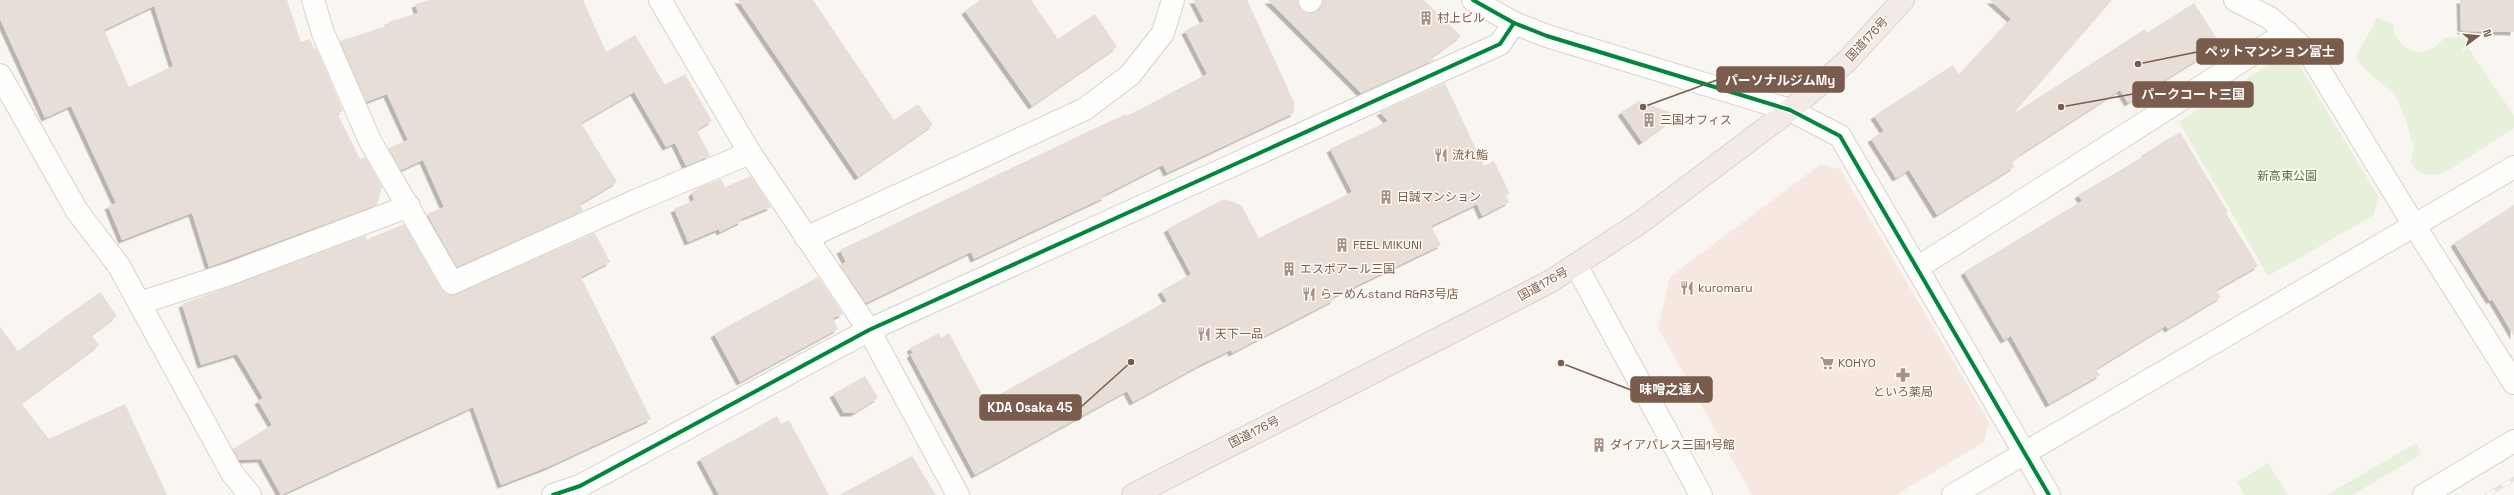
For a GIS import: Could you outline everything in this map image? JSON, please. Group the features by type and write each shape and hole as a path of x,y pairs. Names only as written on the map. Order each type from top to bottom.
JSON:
{"highway":[{"name":"国道176号","path":"1133,495 1526,294 1576,265 1641,222 1790,110 1846,62 1903,0"}],"street":[{"path":"313,0 323,33 370,141 409,206 452,283 635,201 750,154"},
{"path":"806,238 1085,109 1130,76 1164,33 1174,0"},
{"path":"1473,0 1514,23 1578,46 1790,110 1840,136 2049,495"},
{"path":"2235,0 2270,18 2309,53 2414,225 2514,384"},
{"path":"662,1 750,154 869,330 958,495"},
{"path":"553,495 580,486 869,330 1500,44 1514,23"},
{"path":"1917,268 2287,32"},
{"path":"0,75 77,211 119,266 232,474 250,495"},
{"path":"1953,495 2514,167"},
{"path":"140,303 229,274 409,206"},
{"path":"1576,265 1701,495"},
{"path":"2424,495 2514,441"}],"shaded area":[{"name":"KOHYO","path":"1821,164 1840,169 1989,422 1984,442 1896,495 1752,495 1658,328 1670,277"}],"green space":[{"path":"2377,18 2393,24 2395,34 2400,42 2406,48 2413,51 2421,52 2429,50 2444,38 2464,36 2469,49 2514,116 2514,128 2444,173 2429,175 2421,173 2417,170 2411,162 2414,149 2406,120 2395,95 2366,70 2356,57"},
{"name":"新高東公園","path":"2279,58 2297,61 2378,196 2374,215 2268,276 2179,122"},
{"path":"2416,443 2422,454 2352,495 2327,495"},
{"path":"2268,463 2288,495 2245,495 2237,482"}],"building":[{"path":"0,0 287,0 301,42 310,39 314,49 316,48 343,111 337,113 360,159 365,157 382,187 377,205 209,267 192,213 122,240 108,206 116,203 71,106 45,118 0,19","holes":["154,6 173,66 129,87 104,30"]},
{"path":"430,0 583,0 606,52 635,35 665,85 685,74 712,121 697,130 710,156 686,166 675,143 666,147 634,92 581,123 617,182 580,204 583,211 457,267 427,214 444,207 423,160 401,170 388,148 408,140 387,94 366,102 340,41 389,25 388,22 418,13 415,4"},
{"path":"738,0 813,0 894,120 918,104 933,125 858,177"},
{"path":"980,0 1031,0 1058,39 1095,14 1117,47 1032,106 965,11"},
{"path":"1193,0 1247,0 1294,102 1294,113 1167,173 1163,165 1104,195 1105,197 974,259 971,252 866,303 840,265 846,262 840,250 1089,131 1126,114 1127,116 1207,74 1185,31 1204,21"},
{"path":"1268,0 1298,0 1301,10 1307,13 1319,10 1323,0 1424,0 1461,36 1432,57 1434,60 1361,93"},
{"path":"1990,0 2112,0 2013,114 2145,29 2147,33 2194,3 2221,45 2128,103 2120,90 2021,154 2012,162 2014,167 1937,215 1909,170 1896,178 1871,139 1884,131 1874,116 1953,65 1959,75 2011,19"},
{"path":"2460,0 2514,0 2514,32 2461,31"},
{"path":"1445,83 1484,166 1494,161 1510,194 1506,195 1509,202 1482,216 1477,204 1431,226 1441,245 1333,297 1334,300 1232,353 1231,350 1200,365 1133,402 1127,391 975,475 910,354 913,353 910,348 939,333 941,338 949,333 986,402 1167,301 1161,291 1191,274 1167,229 1224,199 1241,205 1259,238 1352,192 1330,149 1388,121 1380,112"},
{"name":"三国オフィス","path":"1639,101 1678,115 1642,142 1621,112"},
{"path":"2180,132 2228,212 2226,213 2258,266 2216,290 2221,297 2168,329 2166,326 2096,369 2100,375 2049,404 2011,336 2004,340 1964,272 2082,201 2078,195 2146,155 2145,153"},
{"path":"751,176 771,207 741,219 742,221 720,232 719,229 688,242 674,209 694,200 692,193 698,188 721,179 725,187"},
{"path":"2514,205 2514,336 2492,299 2490,301 2454,243"},
{"path":"404,224 441,289 452,295 595,233 610,262 581,277 651,419 548,467 501,485 473,407 281,495 261,459 239,460 233,449 272,425 258,401 263,398 237,354 201,365 182,304 367,235 366,240"},
{"path":"818,277 843,314 833,318 838,329 740,382 714,334"},
{"path":"100,292 117,316 91,335 99,345 21,403 49,439 125,404 167,495 0,495 0,327 18,351"},
{"path":"865,376 878,398 854,413 844,413 833,394"},
{"path":"777,416 781,424 789,420 829,495 719,495 700,459"},
{"path":"912,456 936,495 839,495"}],"railway":[{"path":"2487,495 2514,479"}],"cycle path":[{"path":"1473,0 1514,23 1547,36 1790,110 1840,136 2049,495"},
{"path":"553,495 580,486 869,330 1500,44 1514,23"}],"place":[{"name":"村上ビル","path":"1426,18"},
{"name":"ペットマンション富士","path":"2138,64"},
{"name":"パーソナルジムMy","path":"1643,107"},
{"name":"パークコート三国","path":"2061,107"},
{"name":"三国オフィス","path":"1649,120"},
{"name":"流れ鮨","path":"1441,155"},
{"name":"日誠マンション","path":"1386,197"},
{"name":"FEEL MIKUNI","path":"1342,245"},
{"name":"エスポアール三国","path":"1289,269"},
{"name":"kuromaru","path":"1687,288"},
{"name":"らーめんstand R&R3号店","path":"1309,294"},
{"name":"天下一品","path":"1204,334"},
{"name":"KDA Osaka 45","path":"1131,362"},
{"name":"味噌之達人","path":"1561,363"},
{"name":"KOHYO","path":"1827,363"},
{"name":"といろ薬局","path":"1903,375"},
{"name":"ダイアパレス三国1号館","path":"1599,445"}]}
